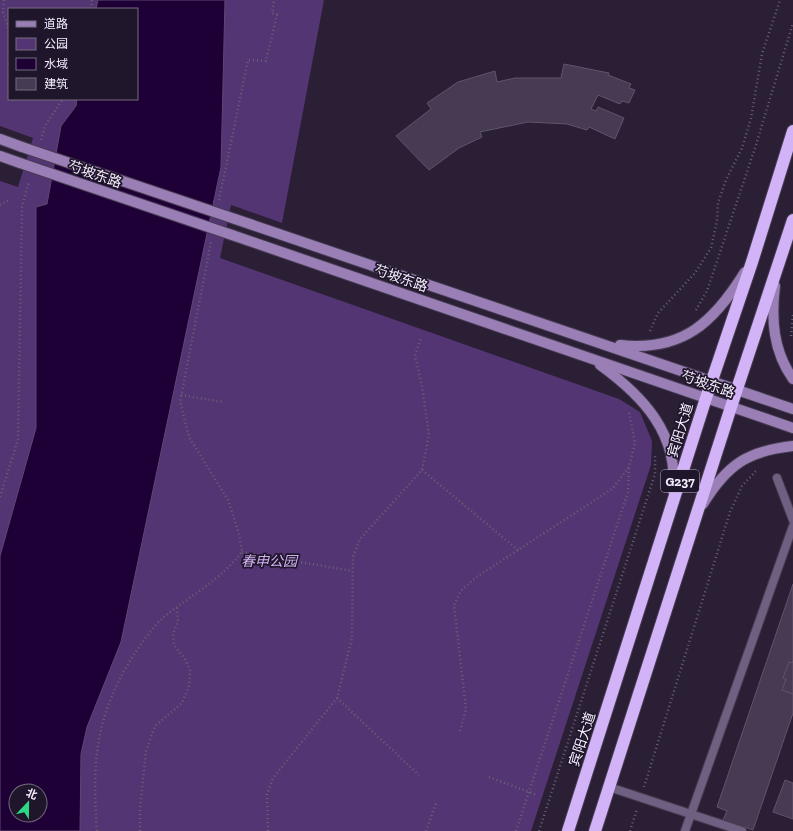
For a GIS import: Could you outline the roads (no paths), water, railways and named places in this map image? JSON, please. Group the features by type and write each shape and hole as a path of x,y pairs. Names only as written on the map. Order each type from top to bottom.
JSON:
{"highway":[{"name":"宾阳大道","path":"568,831 793,131"},
{"name":"G237","path":"597,830 609,787 731,407 793,220"}],"street":[{"name":"芍坡东路","path":"0,139 712,380 793,409"},
{"name":"芍坡东路","path":"0,156 793,428"},
{"path":"599,342 644,347 669,342 692,333 716,313 734,290 752,262"},
{"path":"776,274 772,304 774,335 783,366 793,379"},
{"path":"592,359 624,382 649,409 663,430 672,454 674,472 671,509"},
{"path":"697,514 711,491 728,469 750,456 779,448 793,446"}],"lane":[{"path":"777,478 793,520"},
{"path":"685,831 793,526"},
{"path":"609,787 742,831"}],"water":[{"path":"98,0 225,0 221,167 121,642 87,727 81,754 80,831 0,831 0,556 36,428 36,207 47,204 61,126 76,106 77,100 138,100 138,8 96,8"}],"park label":[{"name":"春申公园","path":"269,561"}]}
